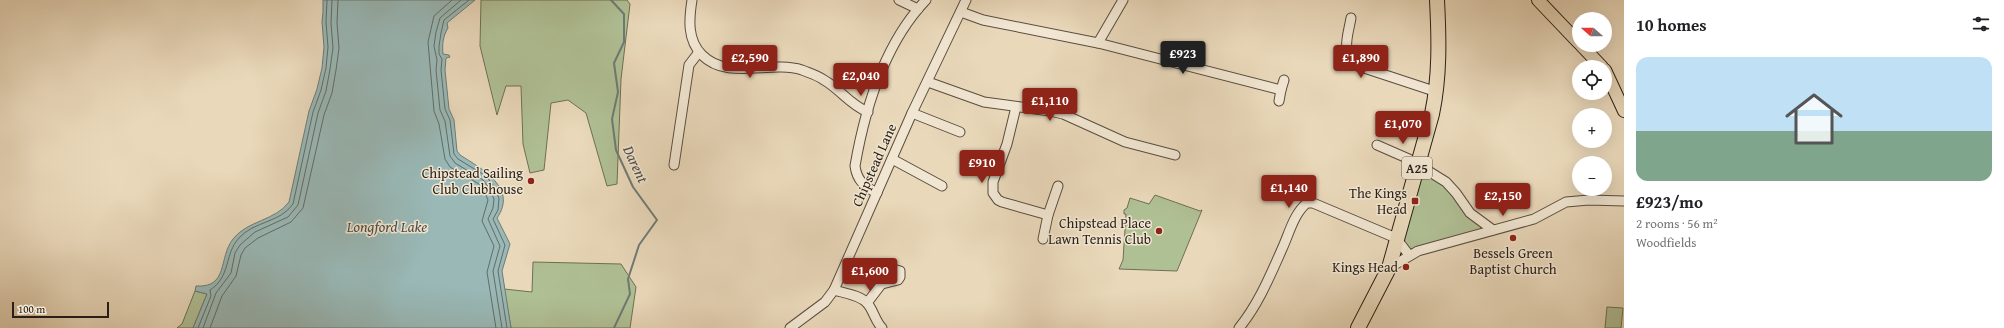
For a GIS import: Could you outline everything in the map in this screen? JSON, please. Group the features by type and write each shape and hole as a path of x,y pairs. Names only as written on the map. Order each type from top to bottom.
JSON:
{"highway":[{"name":"A25","path":"1358,328 1389,268 1437,92 1437,0"}],"main road":[{"path":"1538,0 1572,36"},
{"path":"1588,52 1595,60"},
{"path":"1612,85 1624,111"}],"street":[{"path":"692,0 691,33 699,52 713,64 723,68 790,68 807,72 824,80 856,106 868,112"},
{"path":"899,0 918,8"},
{"path":"878,192 864,185 856,174 857,159 868,112 876,83 884,66 906,25 918,8 926,0"},
{"name":"Chipstead Lane","path":"790,328 825,302 834,290 912,113 966,0"},
{"path":"1098,43 1124,0"},
{"path":"961,12 983,20 1098,43 1281,90"},
{"path":"1351,18 1346,43 1347,57 1355,65 1437,92"},
{"path":"674,165 689,65 691,60 699,52"},
{"path":"1279,101 1284,80"},
{"path":"928,82 984,102 1063,114 1125,142 1175,155"},
{"path":"1016,107 1007,144 993,182 993,193 998,200 1002,202 1048,215"},
{"path":"912,113 960,132"},
{"path":"1377,145 1418,164 1446,182 1470,213 1493,230"},
{"path":"892,159 942,186"},
{"path":"1043,238 1048,215 1058,186"},
{"path":"1389,268 1409,255 1534,219 1566,202 1589,200 1624,201"},
{"path":"1239,328 1252,310 1298,213 1307,203 1313,203 1396,238 1409,255"},
{"path":"867,303 882,284"},
{"path":"834,290 858,297 867,303 876,322 882,328"}],"green space":[{"path":"481,0 627,0 630,4 621,79 617,184 607,186 586,113 568,100 551,103 544,170 530,173 523,144 521,86 506,86 497,115 480,46"},
{"path":"1421,171 1445,185 1480,225 1481,229 1413,249 1405,247 1402,237"},
{"name":"Chipstead Place Lawn Tennis Club","path":"1155,195 1200,211 1202,210 1177,271 1119,269 1123,260 1126,214 1124,214 1124,210 1127,208 1130,198 1149,204"},
{"path":"533,262 621,264 636,287 630,328 511,328 504,289 532,292"},
{"path":"195,291 207,294 193,328 177,328 182,324"},
{"path":"1607,307 1623,308 1621,328 1605,328"}],"water":[{"name":"Longford Lake","path":"323,0 475,0 447,23 448,28 444,37 443,54 449,55 450,57 446,58 445,70 449,109 454,120 457,151 460,155 495,180 503,197 502,207 497,218 510,244 502,271 511,328 193,328 207,294 195,291 196,286 214,282 221,270 228,247 239,233 276,213 289,202 309,111 317,89 322,68 324,47 322,22"}],"waterway":[{"name":"Darent","path":"611,0 624,14 624,42 614,63 618,92 612,119 616,150 633,187 657,220 639,245 628,279 630,294 614,328"}],"place":[{"name":"Chipstead Sailing Club Clubhouse","path":"531,181"},
{"name":"The Kings Head","path":"1415,201"},
{"name":"Chipstead Place Lawn Tennis Club","path":"1159,231"},
{"name":"Bessels Green Baptist Church","path":"1513,238"},
{"name":"Kings Head","path":"1406,267"}]}
